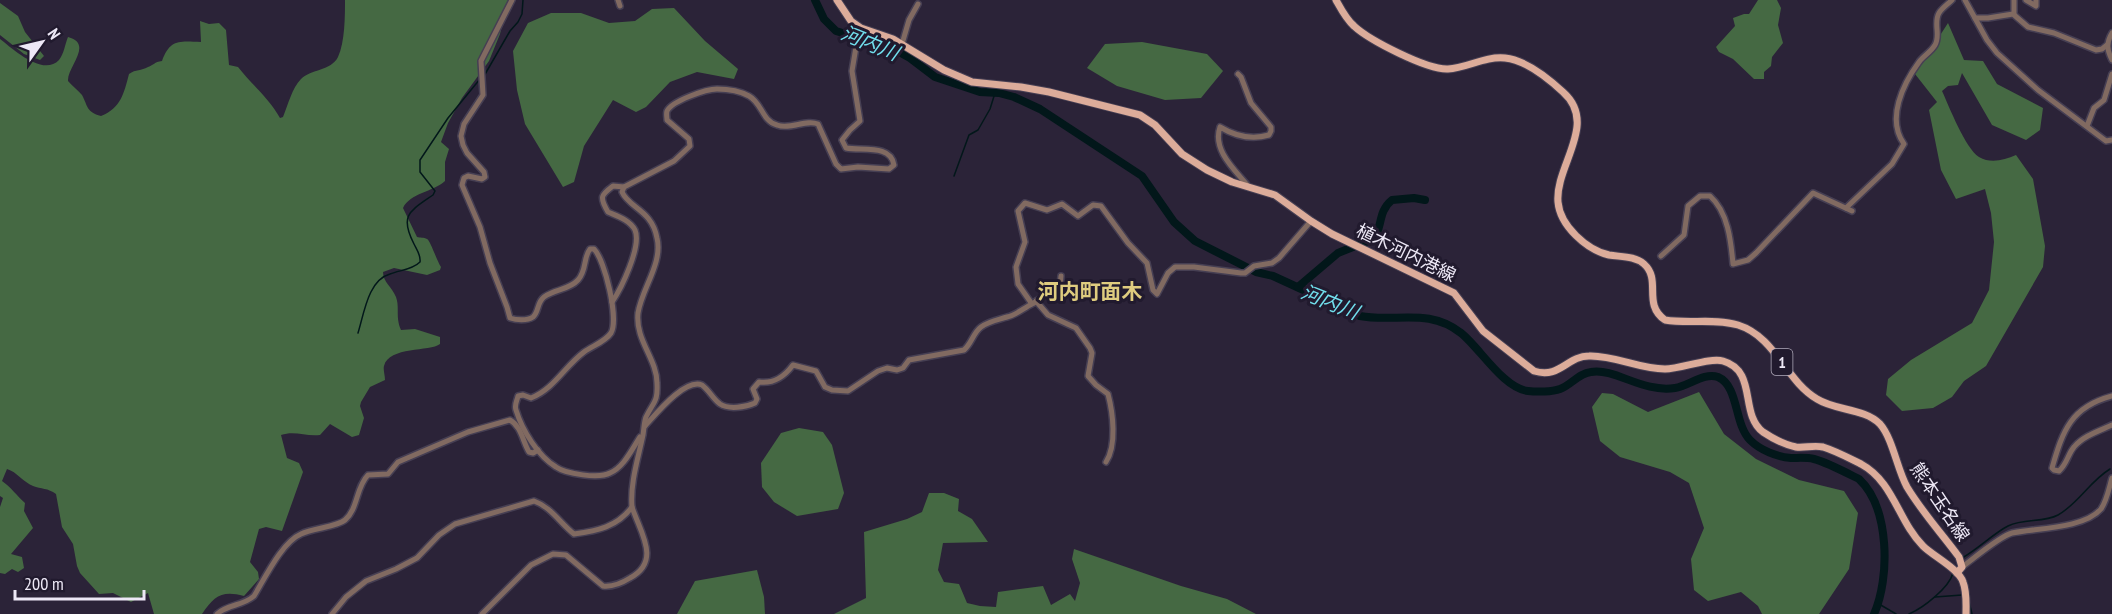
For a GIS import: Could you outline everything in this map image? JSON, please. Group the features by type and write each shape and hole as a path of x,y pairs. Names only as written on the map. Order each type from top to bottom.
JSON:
{"main road":[{"name":"植木河内港線","path":"837,0 851,21 861,30 902,44 944,70 972,82 1049,92 1140,115 1155,125 1175,148 1192,161 1225,179 1275,195 1332,234 1454,293 1483,331 1534,371 1542,374 1553,373 1588,356 1653,369 1679,368 1715,360 1730,364 1740,372 1744,379 1752,414 1759,428 1773,438 1794,446 1821,447 1832,450 1872,471 1887,488 1923,546 1959,570"},
{"name":"熊本玉名線","path":"1336,0 1355,27 1424,64 1446,69 1494,58 1515,60 1537,72 1562,91 1576,109 1578,130 1558,190 1559,208 1568,226 1594,250 1636,260 1646,266 1652,281 1654,308 1665,320 1730,324 1751,331 1769,345 1808,394 1820,401 1868,416 1876,421 1886,434 1908,488 1959,557 1966,614"}],"street":[{"path":"512,0 481,61 483,95 464,124 461,136 463,145 484,172 485,177 482,179 468,176 464,178 462,185 480,227 510,318 518,321 532,318 541,299 571,286 584,271 590,249 594,249 601,257 611,302 613,327 608,337 577,358 544,391 531,398 518,396 515,409 538,450 550,463 566,472 584,475 609,474 621,465 643,430 680,391 693,384 702,385 717,401 727,407 749,406 755,403 753,389 759,382 768,383 782,377 793,365 816,370 825,387 848,391 878,371 887,368 897,370 903,368 909,360 964,350 971,344 981,327 1007,317 1049,291 1060,287 1061,276"},
{"path":"1661,256 1684,235 1688,206 1700,196 1710,196 1723,214 1731,241 1733,264 1748,260 1814,194 1849,210 1892,164 1904,144 1898,134 1896,123 1900,99 1908,77 1935,45 1938,15 1952,0"},
{"path":"1965,0 1987,40 1997,53 2038,90 2106,141 2112,141"},
{"path":"2014,0 2014,14 2028,27 2054,33 2096,50 2107,45 2112,33"},
{"path":"2026,0 2036,6 2036,0"},
{"path":"902,44 909,21 918,4"},
{"path":"1975,18 2014,14"},
{"path":"611,302 620,290 636,245 635,231 627,221 608,212 602,198 603,194 614,186 624,187 674,161 690,146 689,138 667,120 666,112 671,105 716,89 742,92 757,102 768,121 779,126 813,122 818,124 832,156 841,169 892,168 893,160 883,151 856,150 844,146 845,134 860,121 852,71 856,41 861,30"},
{"path":"2107,45 2112,60"},
{"path":"1238,74 1241,76 1251,103 1271,127 1269,135 1248,137 1231,134 1220,127 1217,134 1223,156 1248,186"},
{"path":"2087,126 2094,108 2104,100 2112,74"},
{"path":"482,614 531,565 553,554 566,555 603,586 631,578 645,566 647,552 632,507 632,486 646,417 656,402 657,372 642,342 639,311 655,263 657,237 648,216 625,198 622,192 624,187"},
{"path":"1106,462 1113,451 1111,407 1108,394 1088,376 1092,353 1077,328 1048,315 1018,284 1017,267 1025,242 1018,211 1025,203 1047,210 1062,204 1077,216 1093,206 1101,206 1128,243 1147,263 1153,290 1157,294 1168,273 1175,267 1245,273 1254,266 1272,263 1311,221"},
{"path":"2112,396 2091,403 2082,409 2060,438 2052,468 2059,471 2079,442 2112,425"},
{"path":"218,614 229,607 247,602 254,596 292,538 313,529 334,525 347,518 368,475 388,474 398,462 468,432 510,420 517,426 529,452 533,453 538,450"},
{"path":"1959,570 2009,534 2073,523 2091,516 2102,507 2112,478"},
{"path":"332,614 346,597 366,580 417,558 439,535 455,524 534,501 546,506 574,534 603,529 626,516 632,507"}],"green space":[{"path":"345,0 508,0 500,34 489,61 462,98 448,123 441,142 449,149 445,162 445,181 411,199 403,208 417,237 428,240 441,267 440,270 427,275 394,268 383,272 384,279 396,297 401,330 415,329 440,337 440,344 401,352 387,360 384,367 385,380 370,387 361,402 364,418 359,435 352,437 330,424 320,435 291,433 281,435 287,458 299,463 303,472 282,531 266,527 259,529 250,562 258,572 259,579 244,596 224,594 219,596 202,614 154,614 148,593 131,602 113,593 99,594 80,573 73,544 62,527 56,494 29,484 7,469 2,481 25,503 24,511 33,528 11,554 22,557 24,568 18,572 12,569 5,574 0,573 0,507 3,498 0,496 0,39 28,60 45,65 59,60 68,37 75,40 79,45 79,50 68,81 82,95 90,110 101,116 117,104 123,94 129,74 162,61 168,49 176,43 201,42 200,21 209,24 219,23 226,30 229,65 238,67 271,104 280,118 283,117 301,79 331,65 338,57 345,21"},
{"path":"1758,0 1777,0 1781,8 1778,25 1783,43 1772,57 1771,66 1764,72 1764,79 1754,79 1733,59 1719,52 1716,47 1735,26 1733,18 1749,14"},
{"path":"0,3 18,16 25,32 44,56 40,60 24,54 0,35"},
{"path":"674,8 705,41 738,69 734,79 697,72 670,82 646,107 636,112 613,100 584,146 574,182 563,187 525,124 517,90 513,51 528,23 551,13 581,13 609,23 635,21 652,9"},
{"path":"1948,23 1964,60 1983,61 1997,84 2043,108 2040,130 2026,140 1992,125 1962,73 1958,85 1948,86 1942,91 1968,145 1979,157 1993,161 2016,155 2033,179 2045,246 2043,267 1986,366 1964,381 1952,397 1933,408 1902,411 1886,395 1888,379 1911,360 1972,323 1989,290 1994,242 1991,213 1985,189 1956,199 1941,170 1929,110 1937,102 1915,74"},
{"path":"1142,42 1207,54 1223,71 1201,98 1165,100 1117,86 1087,68 1105,44"},
{"path":"1699,392 1724,434 1756,459 1799,480 1844,491 1858,513 1849,569 1819,614 1762,614 1758,606 1741,592 1708,601 1694,590 1691,559 1704,528 1689,483 1670,472 1620,457 1600,441 1592,407 1602,393 1613,394 1648,412"},
{"path":"799,428 823,432 832,445 844,493 838,509 797,516 774,502 762,487 761,463 781,433"},
{"path":"929,493 944,493 959,499 958,511 972,519 988,542 943,543 938,570 944,582 959,584 967,603 996,607 998,592 1043,586 1051,605 1070,594 1075,601 1080,583 1072,559 1074,549 1181,586 1227,599 1256,614 834,614 866,598 864,532 922,512"},
{"path":"757,570 764,597 765,614 677,614 695,581"}],"waterway":[{"path":"484,76 510,31 518,22 522,14 523,0"},
{"name":"河内川","path":"815,0 824,19 836,31 892,48 935,77 980,92 1014,97 1040,109 1142,176 1174,222 1195,241 1256,272 1273,276 1360,316 1424,318 1449,325 1468,339 1501,375 1519,389 1536,392 1557,390 1591,372 1610,374 1663,389 1680,387 1707,376 1718,377 1730,388 1741,425 1754,444 1780,456 1811,458 1824,463 1859,479 1869,492 1877,507 1884,544 1883,582 1874,614"},
{"path":"358,333 368,299 377,283 383,277 410,268 420,262 407,220 413,210 435,191 420,172 420,160 448,118 480,79"},
{"path":"954,176 969,135 978,130 990,109 995,93"},
{"path":"1298,287 1338,253 1373,239 1384,210 1392,200 1414,198 1425,200"},
{"path":"1962,558 2008,526 2058,515 2110,469"},
{"path":"1909,614 1935,597 1951,579 1953,573"},
{"path":"1935,597 1962,595"},
{"path":"1969,602 1972,614"},
{"path":"1879,604 1896,614"}],"district":[{"name":"河内町面木","path":"1090,292"}]}
